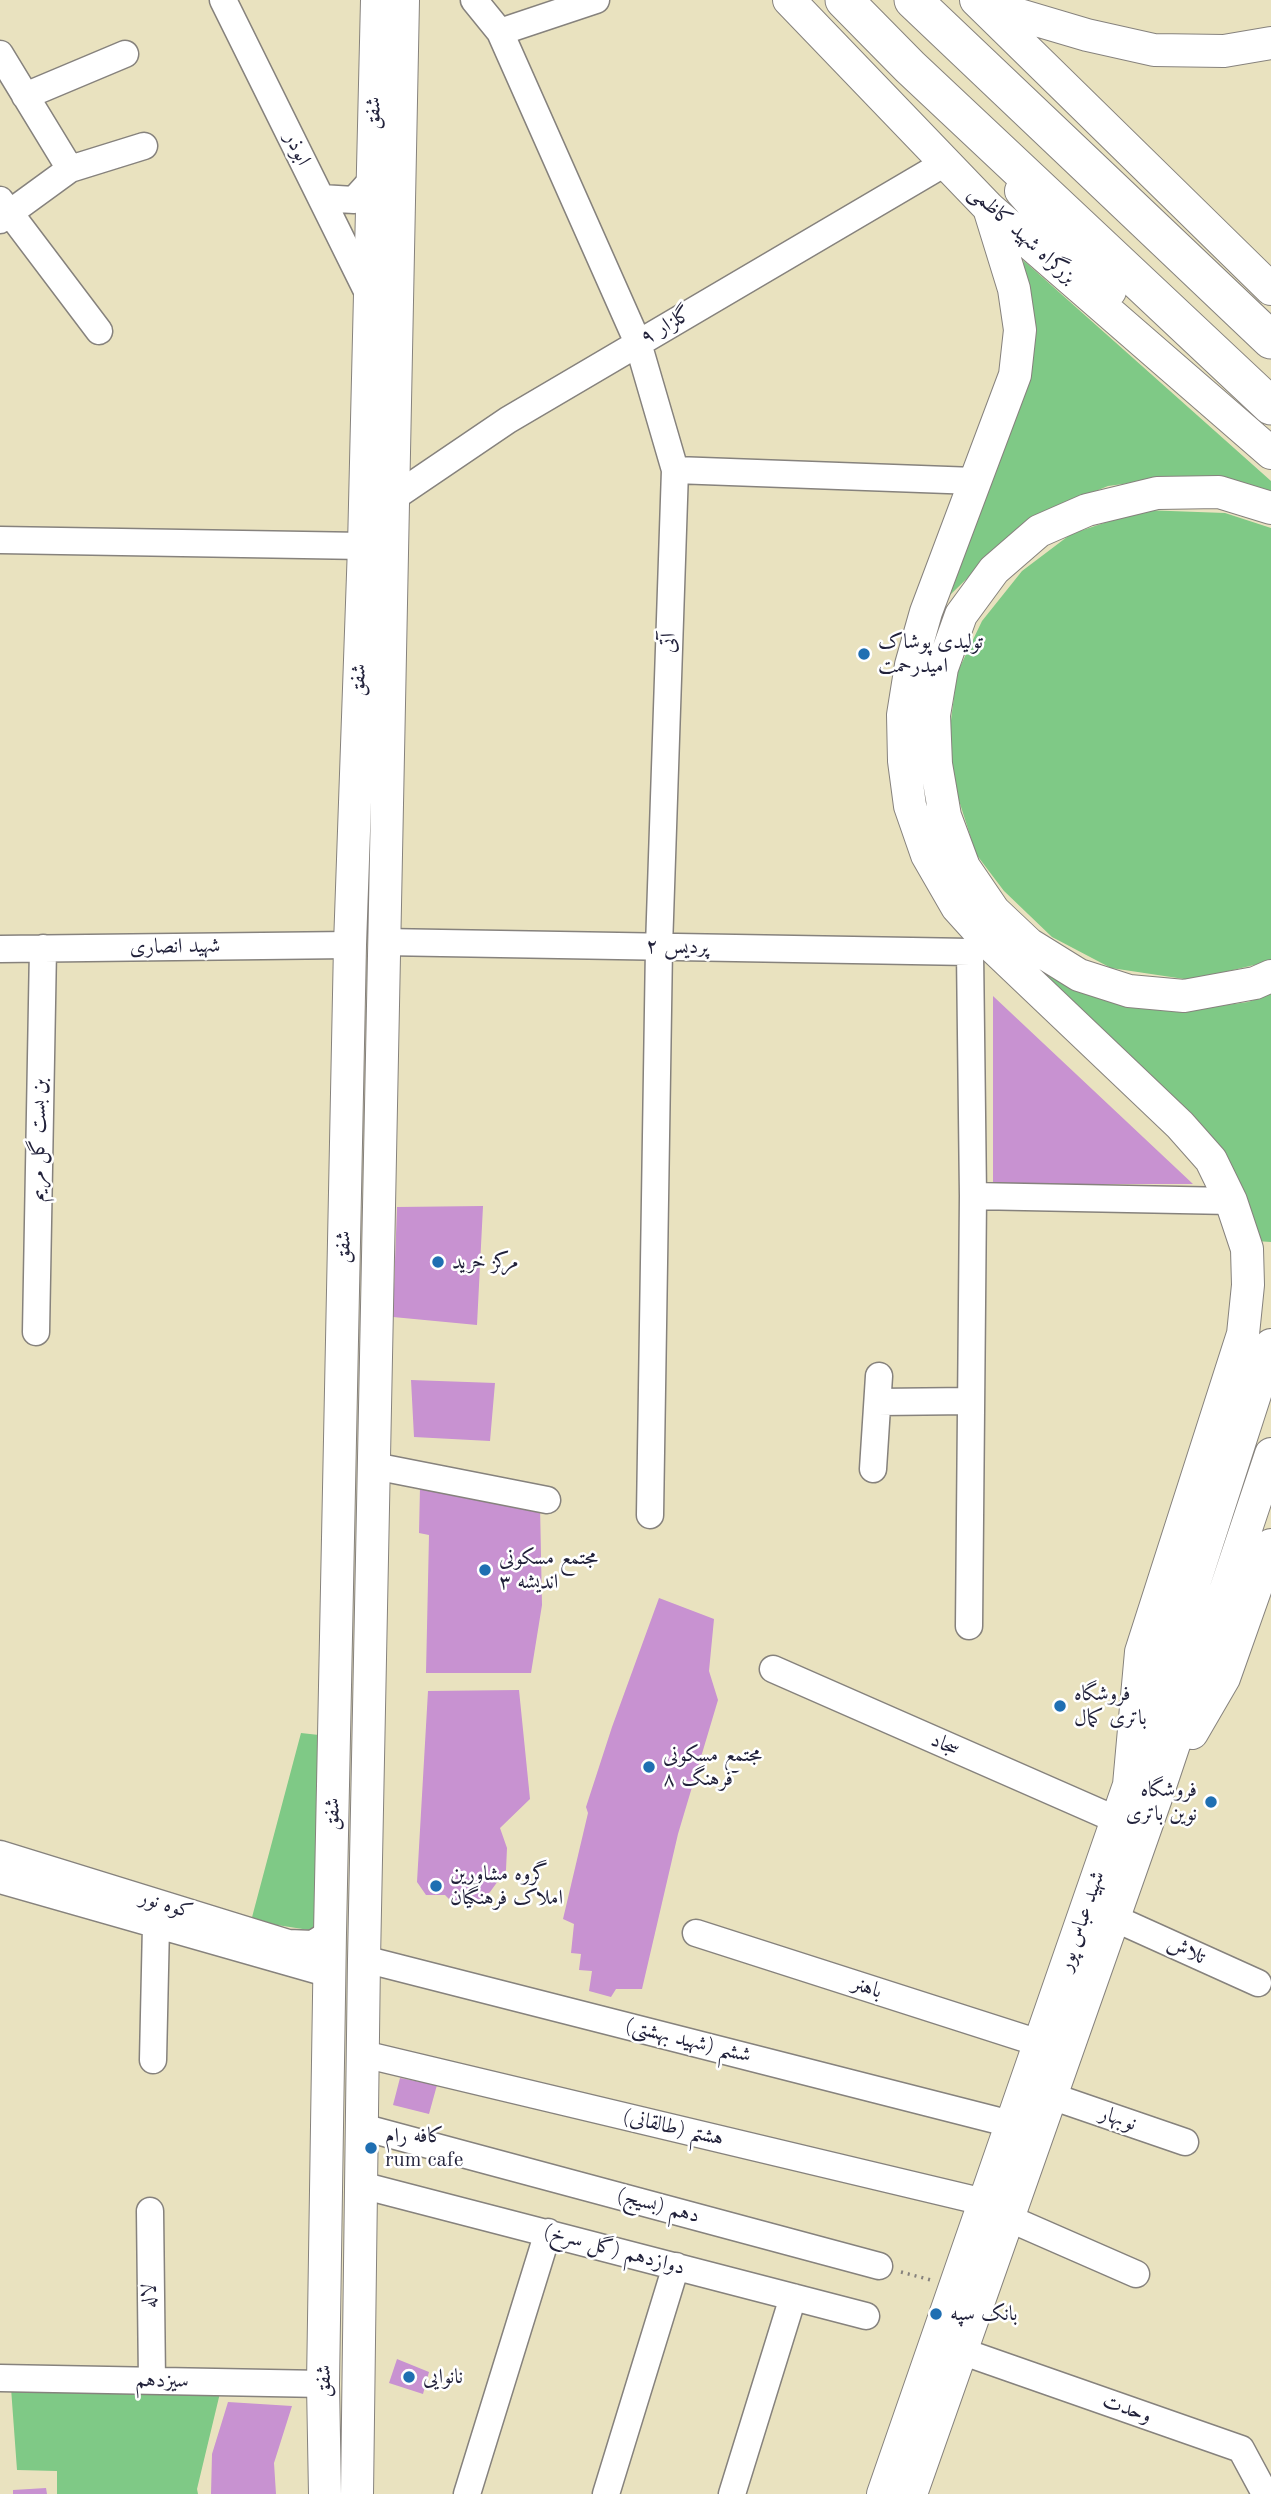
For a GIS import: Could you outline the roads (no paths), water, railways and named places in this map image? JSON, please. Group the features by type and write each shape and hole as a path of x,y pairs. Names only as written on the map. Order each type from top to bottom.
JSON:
{"highway":[{"path":"844,0 910,67 1271,406"},
{"path":"913,0 1271,340"}],"main road":[{"name":"شفق","path":"325,2494 325,2309 318,1955 364,545 377,0"},
{"name":"شفق","path":"357,2494 364,1959 403,0"},
{"name":"بزرگراه شهید کاظمی","path":"789,0 989,208 1271,453"},
{"path":"977,1 1087,34 1154,50 1224,51 1271,43"},
{"path":"977,1 1271,289"},
{"path":"910,67 1195,386"},
{"path":"989,208 1014,289 1020,330 1015,375 926,612 911,665 903,715 904,761 910,806 927,855 957,907 994,948 1180,1125 1210,1160 1231,1202 1247,1249 1248,1285 1243,1334 1141,1652 1143,1790"},
{"path":"1271,508 1219,492 1157,493 1087,510 1040,531 994,570 961,615 942,668 934,715 936,764 946,816 964,867 994,911 1029,944 1079,975 1129,991 1184,996 1255,983 1271,976"},
{"name":"شهید عباس پور","path":"883,2494 955,2286 996,2210 1051,2096 1114,1918 1143,1790 1271,1345"},
{"name":"شهید عباس پور","path":"911,2494 961,2351 996,2210 1011,2124 1039,2043 1117,1820 1143,1790 1271,1454"},
{"path":"1143,1790 1224,1678 1271,1545"},
{"path":"325,2309 360,2310"}],"street":[{"name":"ابوذر","path":"223,0 370,297"},
{"name":"آتی","path":"474,0 500,32 638,343 675,470 659,947 650,1515"},
{"path":"500,32 596,0"},
{"path":"0,54 70,169"},
{"path":"25,96 125,54"},
{"path":"99,331 3,211 70,169 144,146"},
{"name":"گلزار ۹","path":"393,498 508,419 945,163"},
{"path":"321,198 354,200 373,179"},
{"path":"675,470 975,481"},
{"path":"0,540 364,545"},
{"name":"پردیس ۲","path":"383,942 970,952 973,1196"},
{"name":"شهید انصاری","path":"0,949 350,945"},
{"name":"بن بست گل مریم","path":"36,1332 43,948"},
{"path":"969,1626 973,1196 1231,1202"},
{"path":"873,1469 878,1389 971,1401"},
{"path":"374,1466 547,1500"},
{"name":"سجاد","path":"772,1669 1117,1820"},
{"name":"کوه نور","path":"0,1854 288,1943 318,1955"},
{"name":"کوه نور","path":"0,1880 156,1924 318,1955"},
{"name":"تلاش","path":"1114,1918 1258,1983"},
{"path":"153,2060 156,1924"},
{"name":"باهنر","path":"695,1933 1039,2043"},
{"name":"ششم (شهید بهشتی)","path":"364,1959 1011,2124"},
{"name":"هشتم (طالقانی)","path":"363,2054 996,2210 1136,2274"},
{"name":"نوبهار","path":"1051,2096 1185,2142"},
{"name":"دهم (بسیج)","path":"362,2127 879,2266"},
{"name":"دوازدهم (گل سرخ)","path":"361,2185 866,2316"},
{"name":"لاله","path":"150,2211 152,2381"},
{"path":"467,2494 548,2232"},
{"path":"606,2494 676,2266"},
{"path":"732,2494 793,2297"},
{"name":"وحدت","path":"961,2351 1241,2449 1262,2488 1271,2492"},
{"name":"سیزدهم","path":"0,2378 323,2384"}],"place":[{"name":"تولیدی پوشاک امیدرحمت","path":"864,654"},
{"name":"مرکز خرید","path":"438,1262"},
{"name":"مجتمع مسکونی اندیشه ۳","path":"485,1570"},
{"name":"فروشگاه باتری کمال","path":"1060,1706"},
{"name":"مجتمع مسکونی فرهنگ ۸","path":"649,1767"},
{"name":"فروشگاه نوین باتری","path":"1211,1802"},
{"name":"گروه مشاورین املاک فرهنگیان","path":"436,1886"},
{"name":"کافه رام rum cafe","path":"371,2148"},
{"name":"بانک سپه","path":"936,2314"},
{"name":"نانوایی","path":"409,2377"}]}
